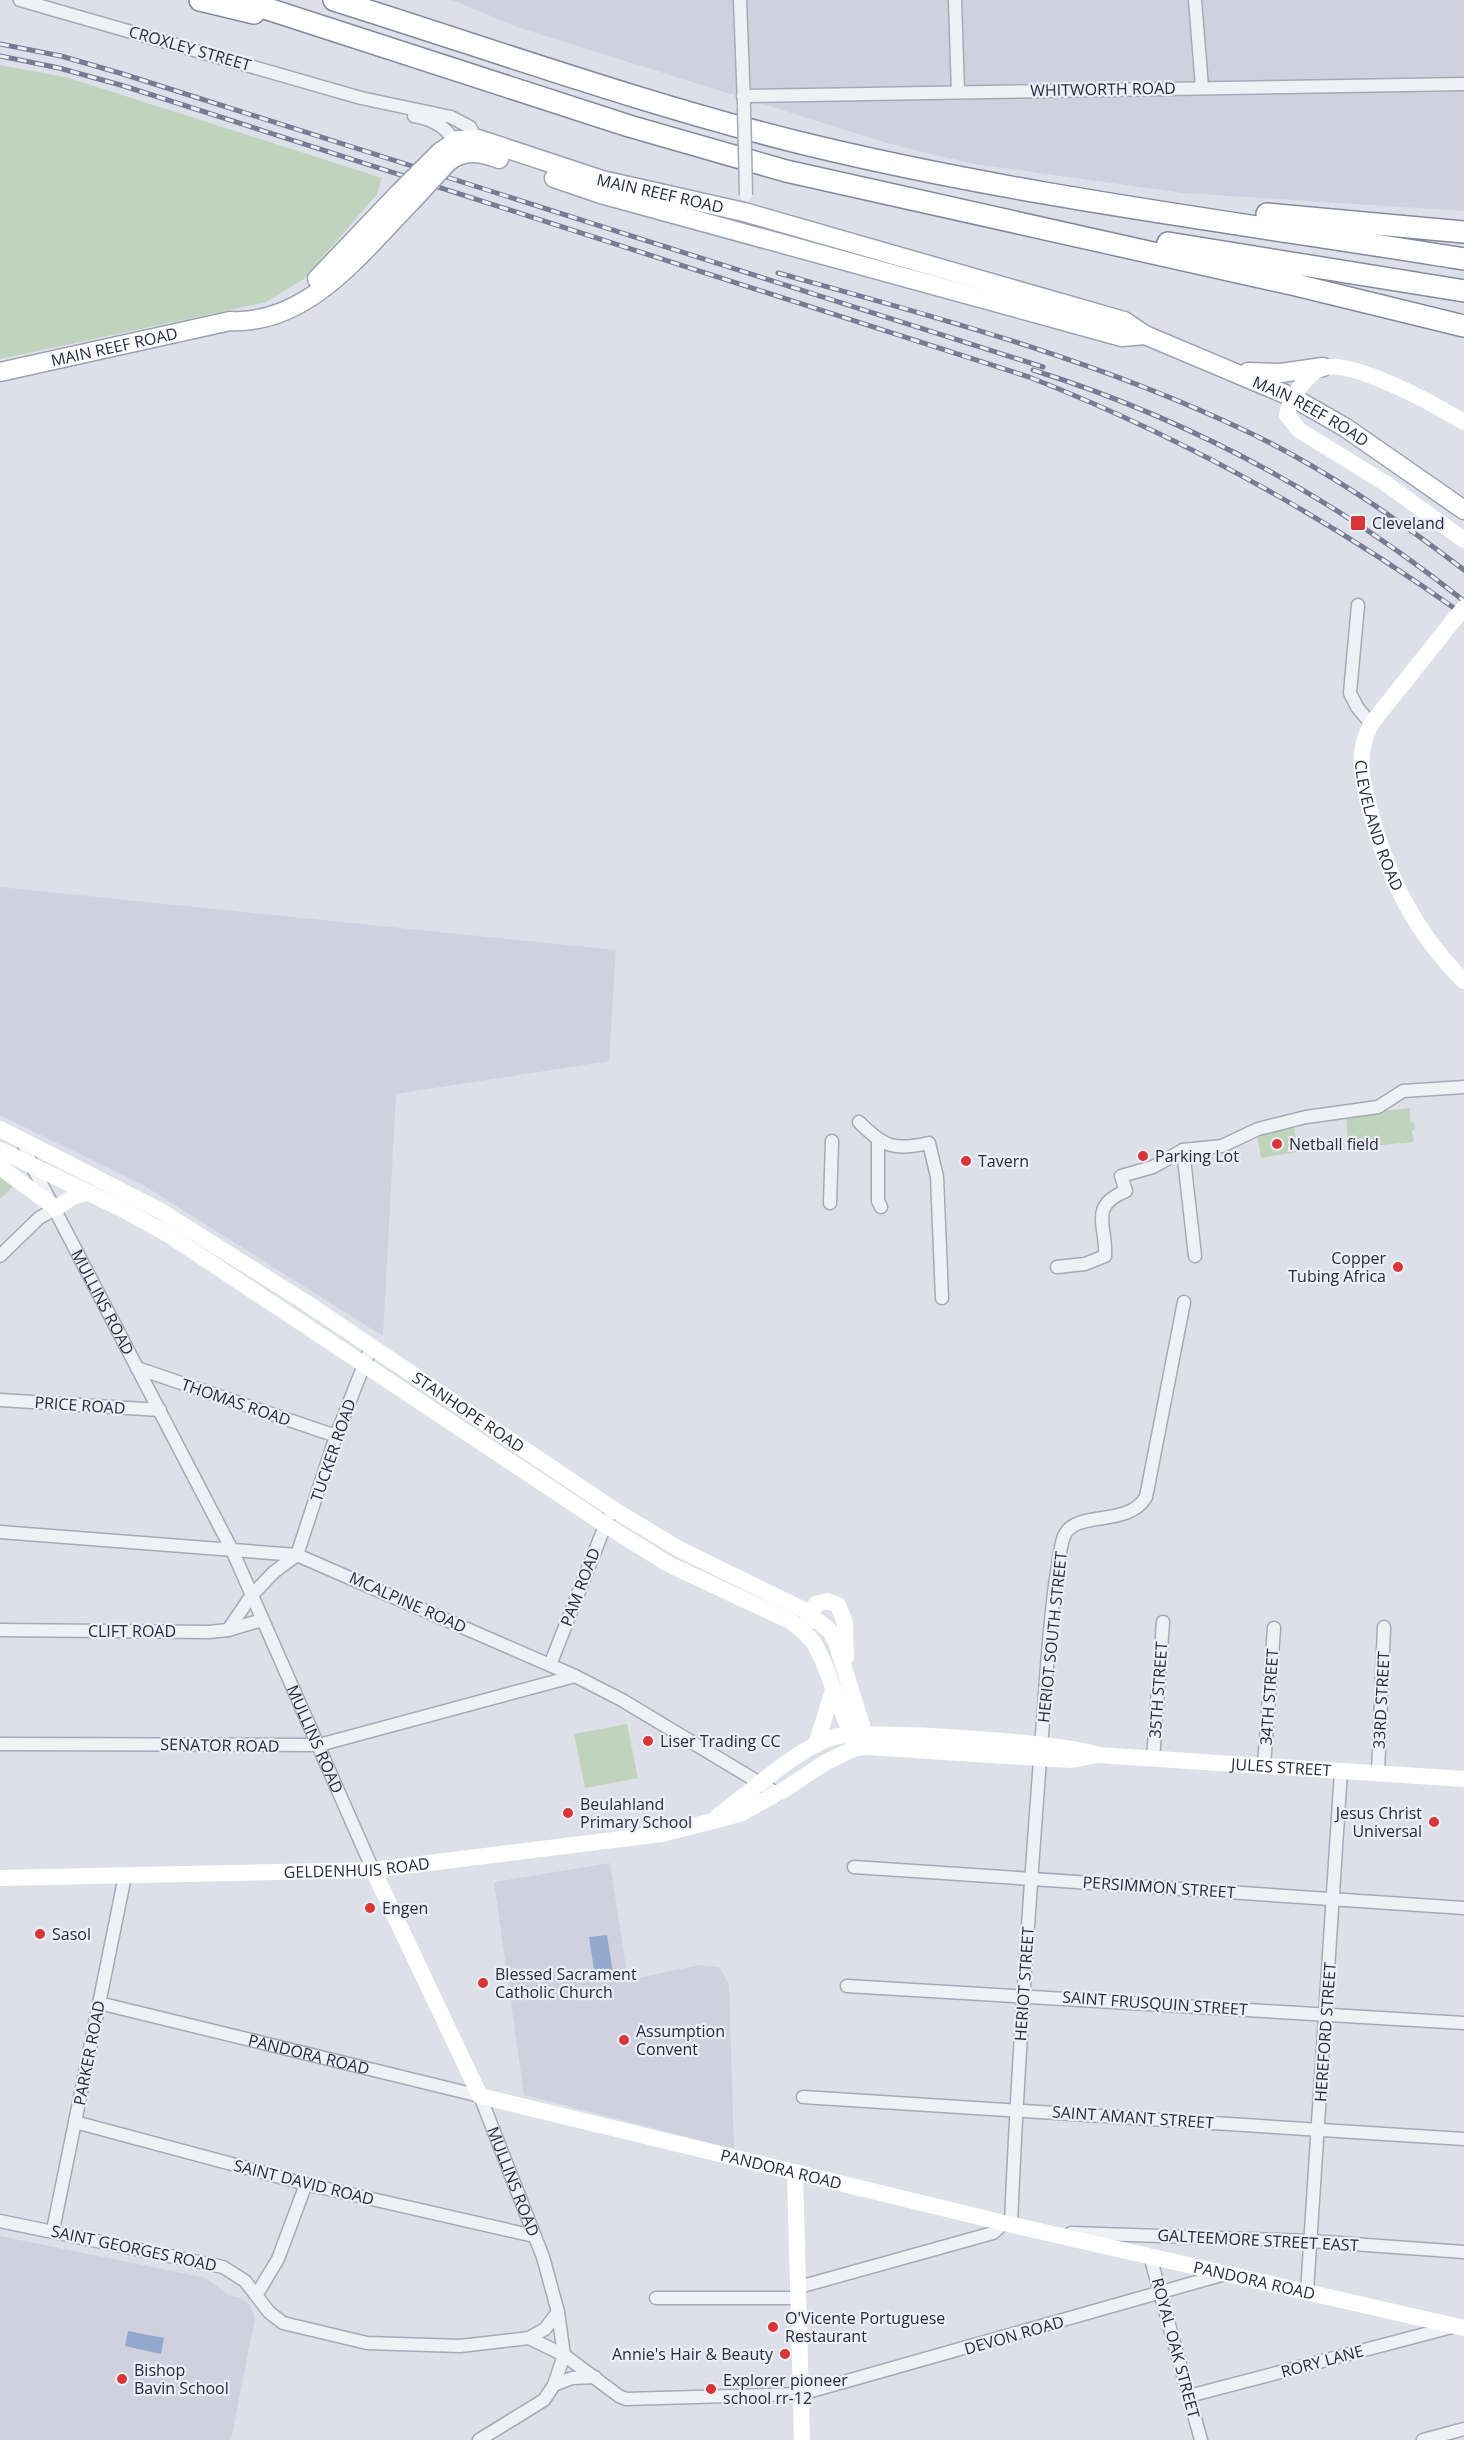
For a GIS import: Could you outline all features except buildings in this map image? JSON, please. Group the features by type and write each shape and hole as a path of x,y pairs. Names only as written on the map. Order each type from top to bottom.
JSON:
{"highway":[{"path":"200,0 376,44"},
{"path":"240,0 629,126 786,171 1464,326"},
{"path":"333,0 638,96 796,141 947,175 1464,259"},
{"path":"342,0 395,19"},
{"path":"1030,189 1464,232"},
{"path":"940,205 1464,291"}],"main road":[{"name":"MAIN REEF ROAD","path":"0,372 230,321 242,322 273,315 316,294 405,197 448,162 457,148 479,146 739,233 1122,337 1145,335"},
{"name":"MAIN REEF ROAD","path":"574,179 745,204 1124,321 1145,335 1293,397 1356,435 1464,510"},
{"path":"1228,370 1269,374 1323,367 1342,369 1376,378 1464,422"},
{"path":"1323,367 1309,376 1293,397 1287,415 1299,430 1385,483 1464,540"},
{"name":"CLEVELAND ROAD","path":"1459,614 1371,724 1361,748 1360,770 1392,879 1404,905 1427,940 1464,981"},
{"name":"STANHOPE ROAD","path":"0,1130 159,1210 434,1389 668,1563 790,1621 814,1643 833,1690 860,1741"},
{"name":"STANHOPE ROAD","path":"0,1150 169,1235 424,1404 608,1517 779,1596 809,1614 830,1631 841,1653 860,1741"},
{"path":"0,1167 54,1207 74,1196 88,1193"},
{"path":"424,1404 434,1389"},
{"path":"668,1563 680,1549"},
{"path":"804,1632 809,1614 816,1604 823,1601 831,1602 841,1608 845,1623 847,1673"},
{"path":"816,1745 833,1690"},
{"name":"GELDENHUIS ROAD","path":"710,1822 816,1745 833,1737 860,1741"},
{"name":"JULES STREET","path":"860,1741 1041,1752 1080,1760 1098,1755 1464,1779"},
{"name":"GELDENHUIS ROAD","path":"0,1878 374,1870 662,1834 740,1814 778,1794 860,1741"},
{"name":"MULLINS ROAD","path":"374,1870 480,2096"},
{"name":"PANDORA ROAD","path":"480,2096 1007,2224 1052,2232 1460,2327"},
{"path":"795,2172 802,2440"}],"street":[{"name":"CROXLEY STREET","path":"20,0 361,98 434,122 445,129 457,148"},
{"path":"739,233 745,204 740,0"},
{"path":"955,0 958,92"},
{"path":"1195,0 1202,87"},
{"name":"WHITWORTH ROAD","path":"744,102 958,92 1464,84"},
{"name":"CROXLEY STREET","path":"388,107 451,117 470,127 479,146"},
{"path":"1358,605 1350,693 1357,707 1371,724"},
{"path":"1057,1267 1085,1264 1104,1256 1101,1215 1106,1203 1113,1196 1126,1191 1121,1176 1153,1167 1183,1150 1222,1146 1258,1129 1306,1117 1378,1107 1403,1090 1464,1087"},
{"path":"859,1122 888,1146 904,1147 929,1143 937,1177 942,1298"},
{"path":"878,1140 878,1201 881,1207"},
{"name":"MULLINS ROAD","path":"23,1141 32,1166 232,1550 374,1870"},
{"path":"830,1203 832,1141"},
{"path":"1183,1150 1195,1256"},
{"path":"0,1257 39,1218 54,1207"},
{"name":"HERIOT SOUTH STREET","path":"1041,1752 1053,1598 1064,1538 1075,1525 1131,1513 1142,1505 1146,1497 1184,1302"},
{"name":"TUCKER ROAD","path":"297,1555 336,1436 371,1347"},
{"name":"THOMAS ROAD","path":"137,1368 336,1436"},
{"name":"PRICE ROAD","path":"0,1400 160,1410"},
{"name":"PAM ROAD","path":"550,1665 608,1517"},
{"name":"MCALPINE ROAD","path":"0,1532 297,1555 575,1676 622,1700 778,1794"},
{"path":"228,1630 251,1596 274,1572 297,1555"},
{"name":"CLIFT ROAD","path":"0,1630 228,1630 262,1620"},
{"name":"35TH STREET","path":"1153,1759 1163,1622"},
{"name":"33RD STREET","path":"1378,1773 1384,1627"},
{"name":"34TH STREET","path":"1264,1766 1274,1628"},
{"name":"SENATOR ROAD","path":"0,1744 320,1744 575,1676"},
{"name":"HERIOT STREET","path":"1007,2224 1041,1752"},
{"name":"HEREFORD STREET","path":"1307,2292 1327,2014 1341,1771"},
{"name":"PERSIMMON STREET","path":"854,1867 1464,1908"},
{"name":"PARKER ROAD","path":"53,2230 125,1875"},
{"name":"SAINT FRUSQUIN STREET","path":"847,1986 1024,1994 1464,2023"},
{"name":"PANDORA ROAD","path":"99,2003 480,2096"},
{"name":"MULLINS ROAD","path":"480,2096 534,2236 558,2312 564,2355"},
{"name":"SAINT AMANT STREET","path":"803,2097 1464,2139"},
{"name":"SAINT DAVID ROAD","path":"75,2122 306,2184 534,2236"},
{"path":"257,2294 278,2259 306,2184"},
{"name":"SAINT GEORGES ROAD","path":"0,2221 53,2230 223,2267 245,2281 269,2312 283,2323 367,2343 460,2346 530,2338"},
{"path":"656,2298 799,2293 993,2233 1007,2224"},
{"name":"GALTEEMORE STREET EAST","path":"1052,2232 1311,2241 1464,2252"},
{"name":"ROYAL OAK STREET","path":"1150,2256 1201,2440"},
{"name":"DEVON ROAD","path":"801,2394 1227,2274"},
{"path":"530,2338 545,2329 558,2312"},
{"name":"RORY LANE","path":"1190,2396 1460,2327"},
{"path":"530,2338 564,2355 619,2396 634,2399 801,2394"},
{"path":"478,2440 538,2405 554,2385 564,2355"},
{"path":"554,2385 572,2378 595,2377"},
{"path":"1423,2440 1464,2429"}],"shaded area":[{"path":"452,0 1464,0 1464,211 1183,193 974,164 890,144 517,27"},
{"path":"0,887 616,950 609,1061 396,1094 383,1336 143,1185 0,1115"},
{"name":"Assumption Convent","path":"610,1863 628,1980 700,1965 719,1967 729,1984 734,2149 524,2095 494,1882"},
{"name":"Bishop Bavin School","path":"0,2236 206,2278 228,2295 241,2298 250,2305 255,2318 231,2440 0,2440"}],"green space":[{"path":"0,65 69,78 382,178 377,194 304,279 266,302 0,359"},
{"path":"1410,1108 1410,1122 1414,1123 1415,1129 1412,1131 1414,1142 1348,1148 1346,1115"},
{"name":"Netball field","path":"1294,1128 1298,1152 1261,1158 1257,1135"},
{"path":"0,1177 15,1185 0,1199"},
{"path":"627,1724 638,1778 585,1788 574,1734"}],"water":[{"path":"607,1935 613,1973 595,1976 589,1937"},
{"path":"128,2331 164,2338 161,2354 125,2346"}],"railway":[{"path":"0,44 61,56 123,74 1043,367"},
{"path":"0,56 59,68 124,86 1029,377 1144,426 1254,482 1361,545 1464,615"},
{"path":"778,273 897,306 1074,361 1190,406 1275,445 1303,461 1386,513 1464,570"},
{"path":"1033,370 1149,413 1259,466 1364,528 1464,601"}],"place":[{"name":"Cleveland","path":"1358,523"},
{"name":"Netball field","path":"1277,1144"},
{"name":"Parking Lot","path":"1143,1156"},
{"name":"Tavern","path":"966,1161"},
{"name":"Copper Tubing Africa","path":"1398,1267"},
{"name":"Liser Trading CC","path":"648,1741"},
{"name":"Beulahland Primary School","path":"568,1813"},
{"name":"Jesus Christ Universal","path":"1434,1822"},
{"name":"Engen","path":"370,1908"},
{"name":"Sasol","path":"40,1934"},
{"name":"Blessed Sacrament Catholic Church","path":"483,1983"},
{"name":"Assumption Convent","path":"624,2040"},
{"name":"O'Vicente Portuguese Restaurant","path":"773,2327"},
{"name":"Annie's Hair & Beauty","path":"785,2354"},
{"name":"Bishop Bavin School","path":"122,2379"},
{"name":"Explorer pioneer school rr-12","path":"711,2389"}]}
